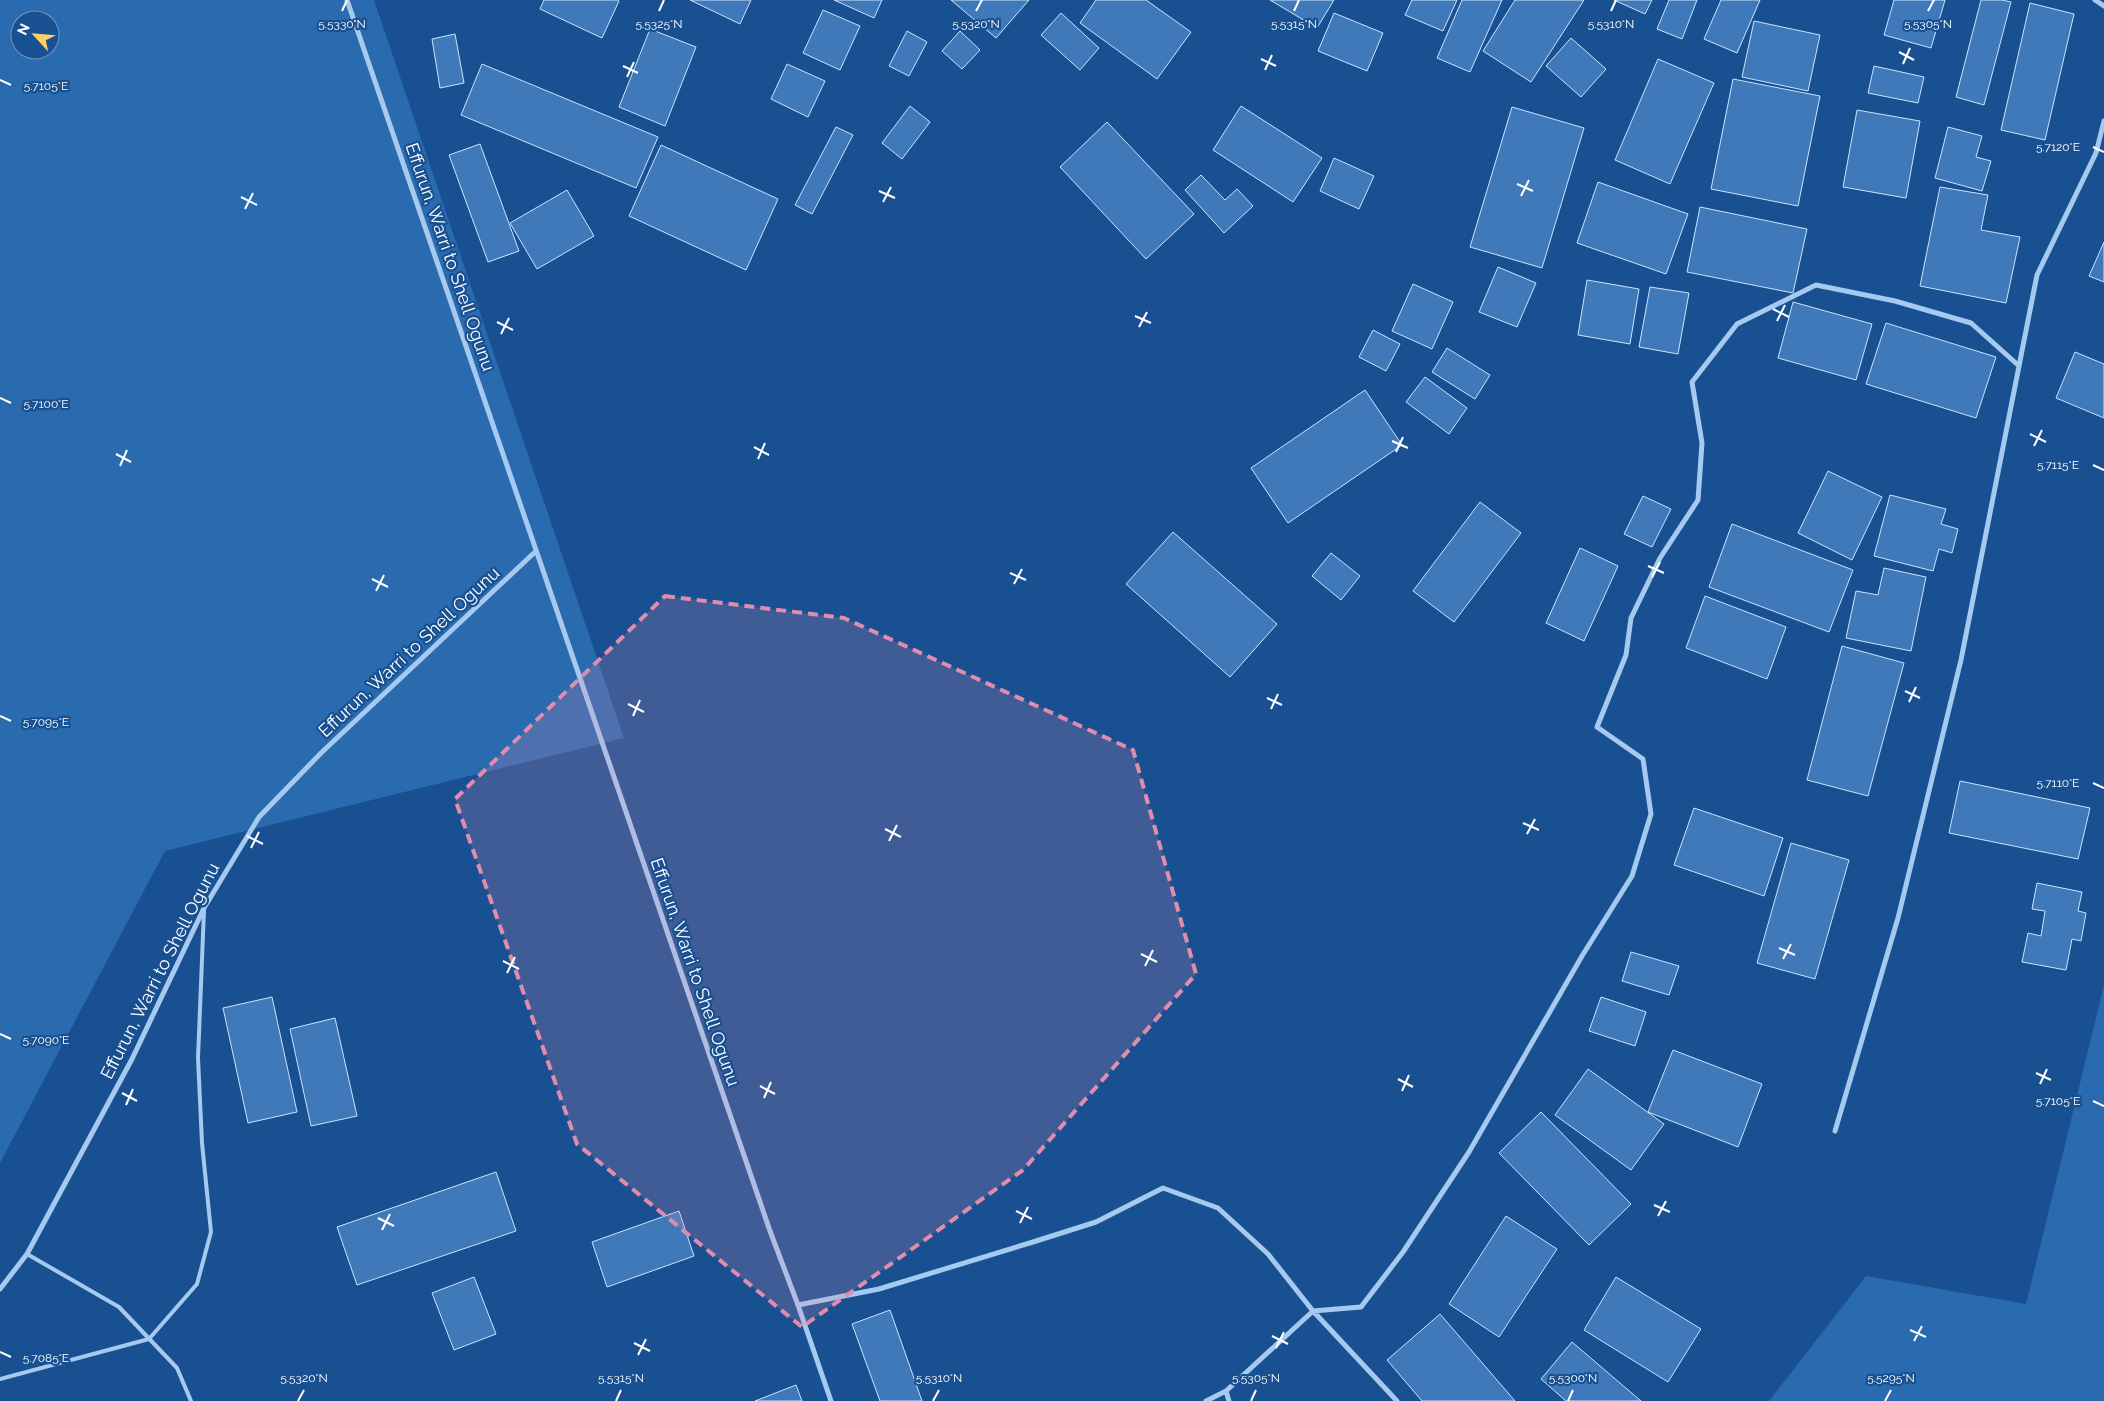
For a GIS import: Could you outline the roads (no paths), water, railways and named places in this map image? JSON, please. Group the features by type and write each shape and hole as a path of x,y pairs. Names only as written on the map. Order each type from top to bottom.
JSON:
{"street":[{"name":"Effurun, Warri to Shell Ogunu","path":"347,0 770,1231 831,1401"},
{"path":"2095,0 2104,6"},
{"path":"1835,1131 1898,918 1961,660 2037,275 2096,154 2104,121"},
{"path":"1206,1401 1226,1391 1313,1311 1361,1307 1403,1252 1469,1152 1582,956 1632,876 1651,814 1644,759 1598,727 1626,656 1631,618 1660,558 1698,500 1702,443 1692,382 1736,324 1816,285 1895,301 1970,323 2018,365"},
{"name":"Effurun, Warri to Shell Ogunu","path":"0,1289 27,1254 132,1059 204,908 259,817 321,754 536,551"},
{"path":"798,1305 879,1289 1016,1248 1096,1222 1163,1188 1218,1208 1268,1254 1313,1311 1397,1401"},
{"path":"1226,1391 1229,1401"}],"lane":[{"path":"0,1379 149,1339 197,1284 211,1232 202,1143 198,1058 204,908"},
{"path":"27,1254 119,1307 177,1368 191,1401"}]}
